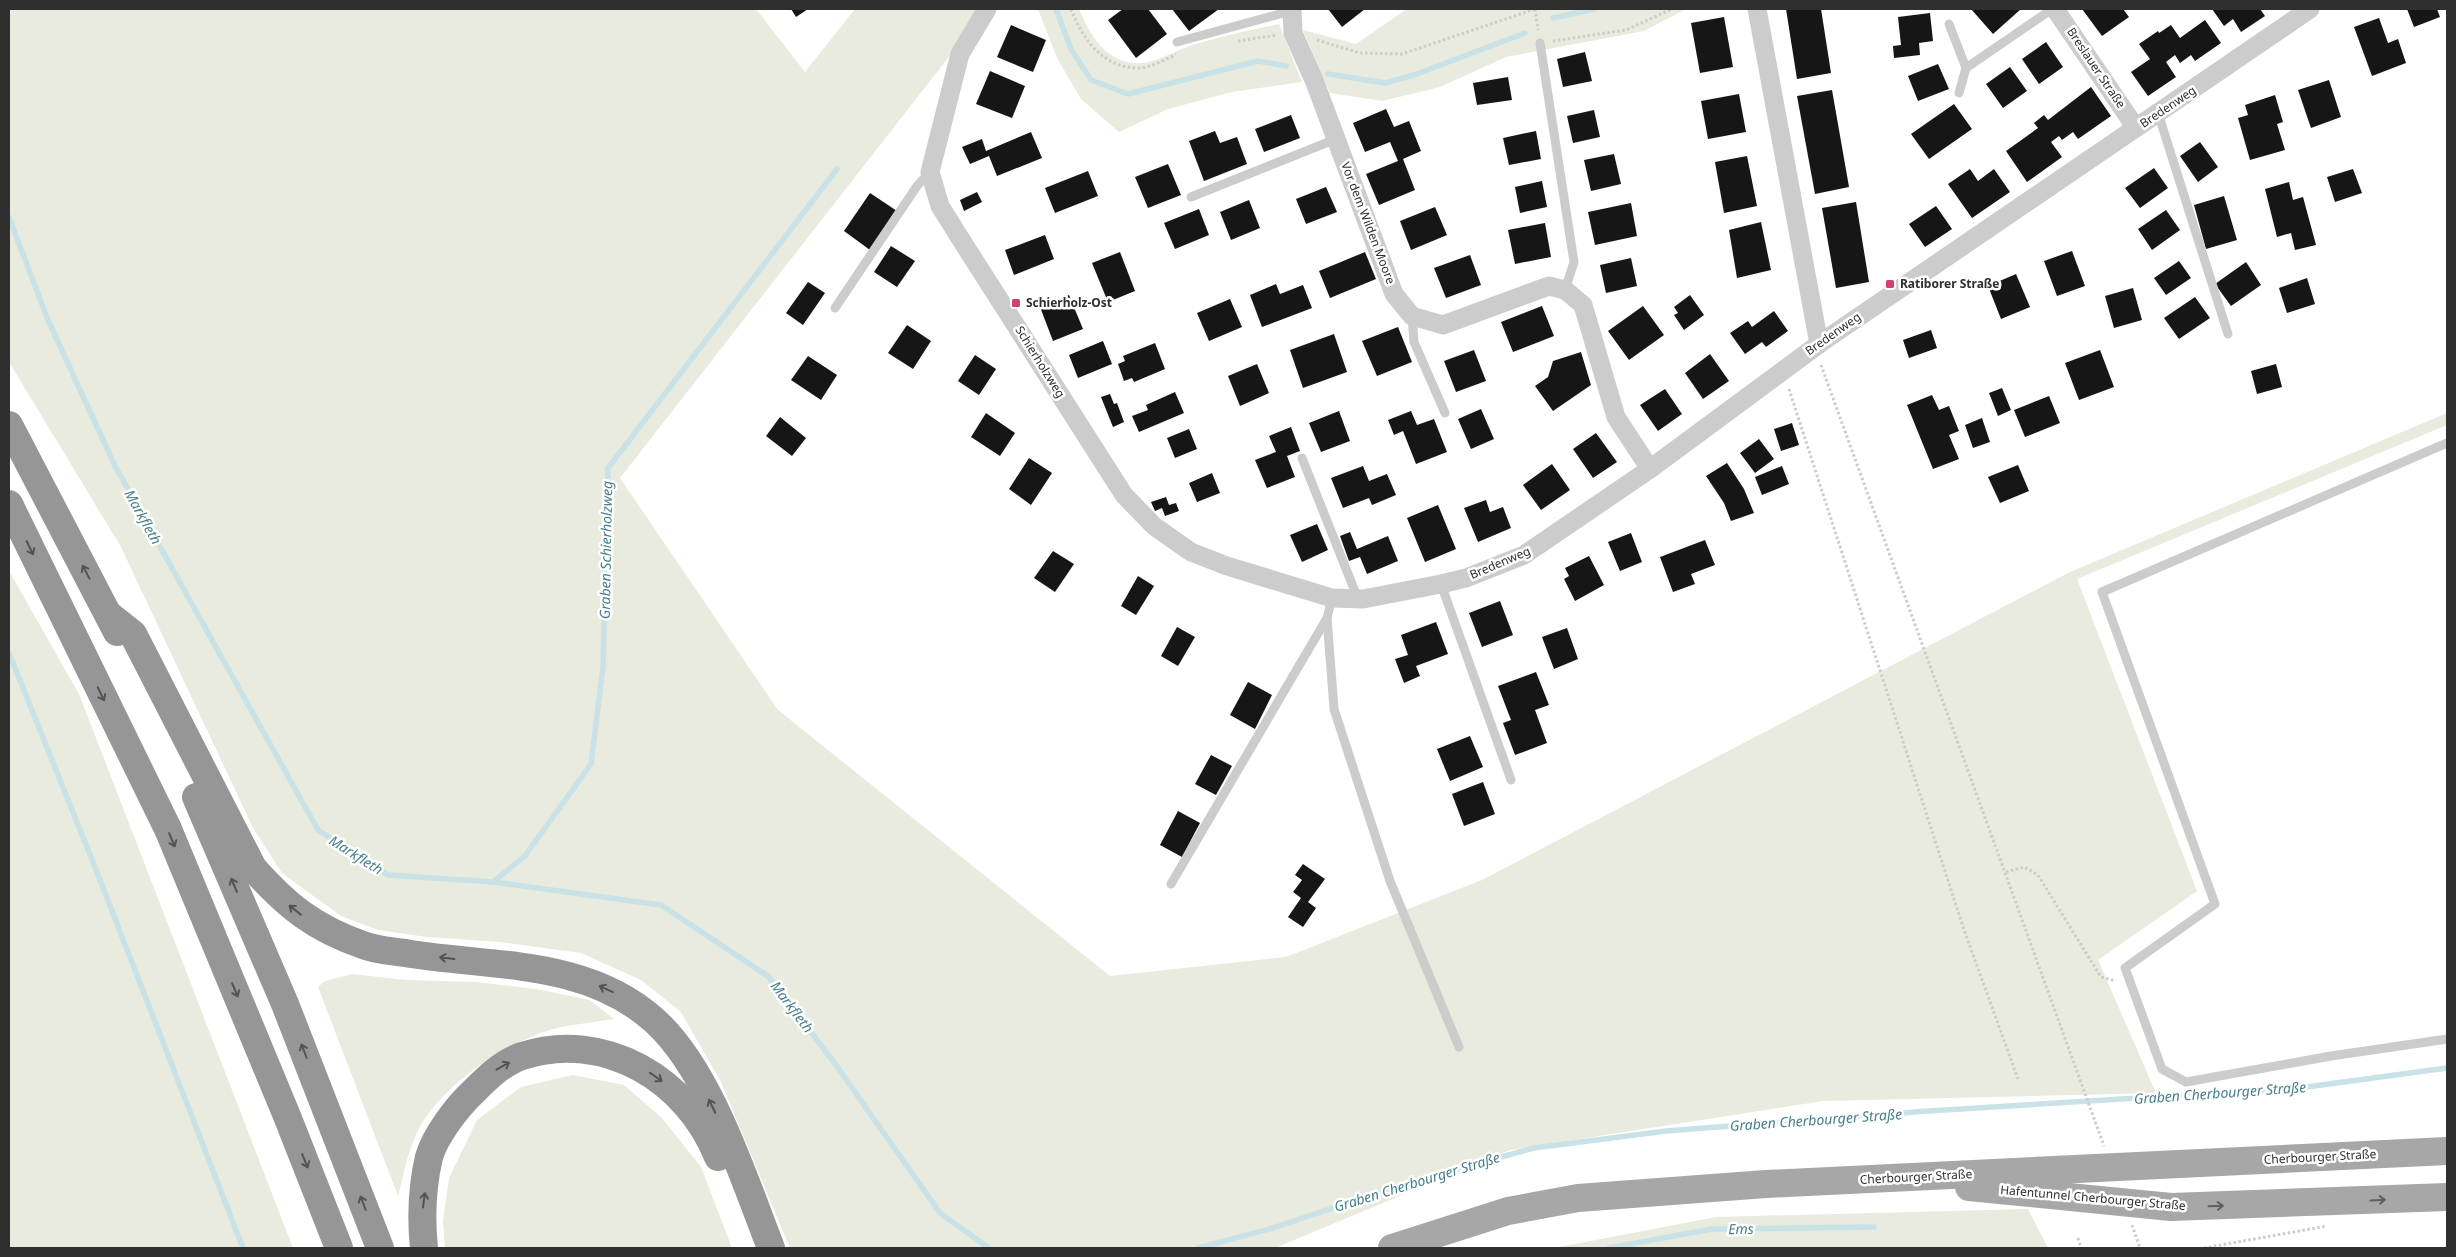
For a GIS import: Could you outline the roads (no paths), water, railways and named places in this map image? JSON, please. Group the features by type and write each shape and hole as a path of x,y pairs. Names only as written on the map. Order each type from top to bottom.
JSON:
{"highway":[{"path":"9,426 109,615 222,856 285,1004 380,1248"},
{"path":"9,504 168,829 288,1116 339,1248"},
{"path":"109,615 133,634 253,868 280,898 318,925 365,946 423,956 546,970 577,977 606,988 632,1003 655,1021 676,1045 694,1071 733,1150 771,1248"},
{"path":"424,1248 421,1217 430,1156 455,1109 494,1071 521,1056 576,1048 600,1051 625,1060 669,1086 712,1143 754,1248"}],"main road":[{"path":"2364,1155 2447,1136"},
{"name":"Cherbourger Straße","path":"1392,1248 1508,1211 1578,1198 1673,1189 2447,1151"},
{"name":"Hafentunnel Cherbourger Straße","path":"1888,1179 2170,1207 2447,1197"}],"street":[{"path":"930,172 960,54 987,9"},
{"path":"1757,9 1819,344"},
{"name":"Breslauer Straße","path":"2054,9 2136,128"},
{"name":"Bredenweg","path":"1332,598 1358,599 1441,584 1466,578 1524,555 1650,469 1782,369 2310,9"},
{"name":"Vor dem Wilden Moore","path":"1291,10 1293,34 1336,139 1394,294 1412,316"},
{"name":"Schierholzweg","path":"930,172 940,206 1124,495 1154,526 1191,552 1227,566 1332,598"},
{"path":"1412,316 1443,325 1549,286 1565,290 1583,305 1616,417 1650,469"}],"lane":[{"path":"1966,68 2054,9"},
{"path":"1177,42 1291,10"},
{"path":"1949,24 1966,68 1959,94"},
{"path":"1540,43 1574,262 1565,290"},
{"path":"2158,113 2228,334"},
{"path":"1190,197 1336,139"},
{"path":"835,308 917,186 930,172"},
{"path":"1412,316 1414,342 1445,413"},
{"path":"2447,443 2102,592 2215,904 2125,968 2162,1069 2186,1082 2331,1056 2447,1039"},
{"path":"1302,458 1358,599"},
{"path":"1441,584 1511,780"},
{"path":"1172,884 1327,618 1332,598"},
{"path":"1327,618 1334,709 1390,880 1459,1047"}],"waterway":[{"name":"Graben Schierholzweg","path":"1056,9 1071,49 1091,80 1128,94 1258,61 1286,66"},
{"name":"Graben Schierholzweg","path":"1553,18 1594,9"},
{"name":"Graben Schierholzweg","path":"1328,74 1385,83 1414,75 1525,33"},
{"name":"Graben Schierholzweg","path":"493,882 525,856 591,764 603,667 608,468 837,169"},
{"name":"Markfleth","path":"9,217 48,320 115,466 318,830 388,875 493,882 661,905 769,977 836,1065 940,1213 989,1248"},
{"path":"9,653 93,862 243,1248"},
{"name":"Graben Cherbourger Straße","path":"1198,1248 1273,1228 1407,1183 1534,1148 1666,1131 1928,1111 2299,1088 2447,1068"},
{"name":"Ems","path":"1609,1248 1712,1229 1874,1227"}],"place":[{"name":"Ratiborer Straße","path":"1890,284"},
{"name":"Schierholz-Ost","path":"1016,303"}]}
